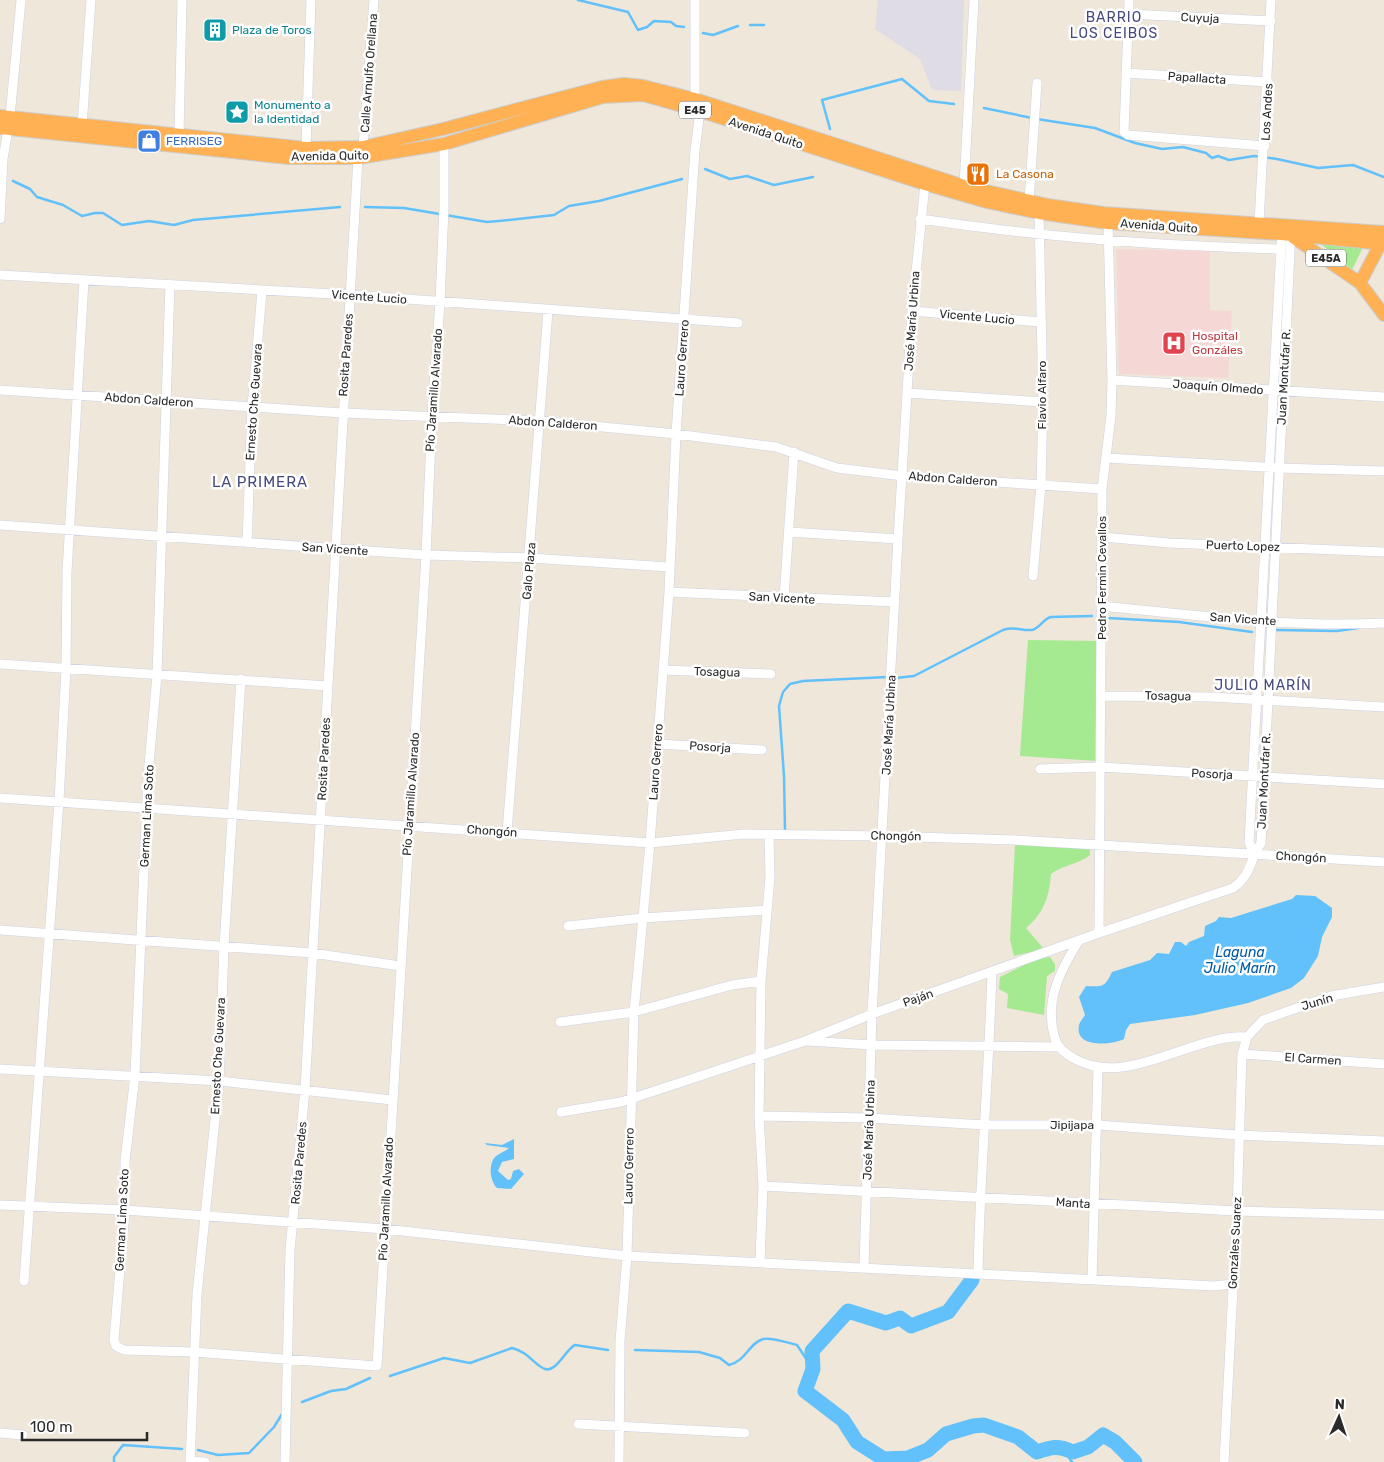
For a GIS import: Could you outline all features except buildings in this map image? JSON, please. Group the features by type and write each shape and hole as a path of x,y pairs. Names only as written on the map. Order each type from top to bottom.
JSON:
{"highway":[{"name":"Avenida Quito","path":"5,122 179,134 306,148 363,146 443,129 602,87 624,84 643,86 695,99 964,186 1029,201 1103,213 1259,223 1286,230"},
{"name":"Avenida Quito","path":"5,122 289,158 358,158 444,144 610,96 642,96 700,112 987,202 1039,213 1108,223 1286,230 1383,239"},
{"name":"E45A","path":"1286,230 1360,284 1384,315"},
{"path":"1360,284 1383,239"}],"street":[{"path":"0,219 5,122 21,0"},
{"path":"82,126 90,0"},
{"path":"179,134 182,0"},
{"path":"306,148 311,0"},
{"name":"Calle Arnulfo Orellana","path":"363,146 374,0"},
{"path":"695,0 695,99"},
{"path":"964,186 974,0"},
{"path":"1129,0 1124,132 1128,135 1265,148"},
{"name":"Los Andes","path":"1259,223 1265,148 1272,0"},
{"name":"Cuyuja","path":"1128,14 1271,21"},
{"name":"Papallacta","path":"1126,73 1268,82"},
{"path":"1029,201 1037,83"},
{"name":"Lauro Gerrero","path":"619,1462 621,1426 620,1341 627,1256 634,1012 650,843 669,592 676,434 685,321 694,158 700,112 695,99"},
{"name":"Pío Jaramillo Alvarado","path":"288,1360 377,1366 440,302 444,208 444,144"},
{"name":"Rosita Paredes","path":"285,1462 290,1250 294,1224 305,1089 334,548 358,158"},
{"name":"José María Urbina","path":"864,1267 872,1014 898,539 912,311 920,219 926,184"},
{"name":"Flavio Alfaro","path":"1033,576 1041,485 1043,402 1039,213"},
{"path":"920,219 1108,242 1280,249"},
{"name":"Pedro Fermin Cevallos","path":"1098,933 1102,696 1102,489 1112,380 1108,223"},
{"name":"Juan Montufar R.","path":"1254,854 1249,842 1259,622 1280,249 1286,230"},
{"name":"Juan Montufar R.","path":"1254,854 1261,843 1283,391 1286,230"},
{"name":"Vicente Lucio","path":"0,275 351,295 685,321 738,323"},
{"path":"24,1281 59,801 66,669 65,602 79,395 84,280"},
{"name":"German Lima Soto","path":"170,284 164,401 157,675 139,941 134,1075 125,1161 125,1210 114,1340 116,1346 124,1350 194,1352"},
{"name":"Ernesto Che Guevara","path":"247,543 252,407 262,291"},
{"name":"Galo Plaza","path":"507,832 548,311"},
{"name":"Vicente Lucio","path":"912,311 1041,322"},
{"name":"Joaquín Olmedo","path":"1112,380 1384,397"},
{"name":"Abdon Calderon","path":"0,390 342,413 540,421 676,434 776,448 794,452 838,468 903,476 1102,489"},
{"path":"907,394 1043,402"},
{"path":"784,598 794,452"},
{"path":"1106,458 1279,468 1384,471"},
{"name":"San Vicente","path":"0,525 69,528 162,538 426,555 530,558 670,567"},
{"path":"789,532 898,539"},
{"name":"Puerto Lopez","path":"1103,537 1384,552"},
{"name":"San Vicente","path":"669,592 895,602"},
{"name":"San Vicente","path":"1102,606 1259,622 1349,625 1384,623"},
{"path":"0,664 328,686"},
{"name":"Tosagua","path":"663,670 771,674"},
{"name":"Ernesto Che Guevara","path":"190,1461 197,1294 219,1081 224,946 241,680"},
{"name":"Tosagua","path":"1102,696 1268,700 1384,707"},
{"name":"Posorja","path":"657,744 762,750"},
{"name":"Posorja","path":"1040,769 1101,767 1384,784"},
{"name":"Chongón","path":"0,798 59,801 232,816 409,824 650,843 744,834 882,836 1098,845 1384,862"},
{"path":"760,1262 762,1186 760,1116 761,981 770,877 769,835"},
{"name":"Paján","path":"561,1112 621,1102 805,1041 872,1014 1078,942 1098,933 1233,888 1249,873 1254,854"},
{"path":"568,926 643,918 767,910"},
{"path":"0,930 312,953 400,966"},
{"path":"1058,1047 1053,1031 1053,994 1061,969 1078,942"},
{"path":"978,1274 979,1196 990,1045 992,971"},
{"path":"560,1022 634,1012 732,985 761,981"},
{"name":"Junín","path":"1254,1027 1262,1020 1331,996 1384,987"},
{"name":"Gonzáles Suarez","path":"1224,1462 1237,1211 1242,1054 1247,1036 1254,1027"},
{"path":"805,1041 871,1045 1058,1047 1076,1060 1098,1068 1130,1065 1220,1039 1247,1036"},
{"name":"El Carmen","path":"1242,1054 1384,1064"},
{"path":"1092,1280 1098,1125 1098,1068"},
{"path":"0,1069 219,1081 392,1100"},
{"name":"Jipijapa","path":"760,1116 869,1118 985,1125 1098,1125 1238,1135 1384,1141"},
{"name":"Manta","path":"762,1186 1237,1211 1384,1215"},
{"path":"0,1205 125,1210 294,1224 385,1229 627,1256 1214,1286 1232,1284"},
{"path":"194,1352 288,1360"},
{"path":"578,1424 744,1433"},
{"path":"0,1433 23,1434"},
{"path":"190,1461 205,1462"}],"shaded area":[{"path":"878,0 964,0 961,91 932,90 920,59 875,29"},
{"name":"Hospital Gonzáles","path":"1116,249 1210,251 1210,310 1232,311 1228,378 1119,374"}],"green space":[{"path":"1321,244 1363,247 1352,270"},
{"path":"1028,640 1098,641 1098,761 1020,756"},
{"path":"1015,845 1090,848 1090,855 1051,874 1045,904 1026,928 1044,949 1014,956 1010,940"},
{"path":"1050,957 1055,964 1055,971 1047,976 1044,1015 1007,1008 1008,994 999,989 1000,977 1036,959"}],"water":[{"name":"Laguna Julio Marín","path":"1296,895 1315,896 1332,908 1332,917 1322,937 1318,956 1304,978 1291,988 1248,1003 1195,1015 1130,1024 1124,1039 1111,1043 1088,1042 1082,1038 1079,1033 1079,1025 1085,1015 1079,997 1086,986 1103,985 1112,972 1150,960 1157,953 1169,954 1175,942 1181,942 1186,946 1189,942 1204,936 1205,926 1216,921 1219,917 1231,918 1292,899"},
{"path":"514,1139 514,1159 502,1162 498,1171 508,1180 511,1179 513,1171 519,1169 524,1174 511,1189 497,1188 491,1177 491,1164 495,1157 509,1148 487,1145 485,1143 502,1145"}],"waterway":[{"path":"578,0 628,12 638,30 647,27 654,21 671,22 676,26 684,27"},
{"path":"750,25 764,25"},
{"path":"703,33 713,35 738,26"},
{"path":"830,129 822,100 902,79 929,101 954,104"},
{"path":"984,108 1032,118"},
{"path":"1037,119 1095,128 1135,143 1162,149 1183,147 1206,153 1212,158 1218,156 1229,160 1254,156 1318,168 1353,165 1384,177"},
{"path":"705,169 730,179 747,176 774,185 813,177"},
{"path":"365,207 404,208 487,222 554,215 569,206 599,201 682,179"},
{"path":"13,181 30,189 37,197 63,205 82,216 103,213 122,225 149,221 174,225 193,220 340,207"},
{"path":"896,678 914,676 1003,630 1011,628 1032,630 1051,617 1092,616"},
{"path":"1108,618 1179,622 1252,632"},
{"path":"1276,630 1337,631 1358,628"},
{"path":"785,830 784,776 779,706 783,692 790,684 803,681 888,677"},
{"path":"972,1280 948,1312 911,1326 900,1318 886,1323 848,1311 812,1351 813,1369 805,1391 843,1420 857,1442 884,1459 908,1458 928,1450 946,1434 973,1426 984,1425 1018,1437 1037,1452 1055,1448 1063,1448 1073,1452 1088,1447 1103,1435 1115,1442 1135,1462"},
{"path":"635,1350 699,1352 720,1358 729,1365 740,1360 758,1341 771,1339 797,1345 813,1369"},
{"path":"390,1376 444,1358 470,1363 512,1348 523,1353 545,1369 553,1368 575,1345 608,1350"},
{"path":"302,1402 331,1391 346,1389 370,1378"},
{"path":"198,1450 218,1455 249,1453 274,1427 282,1414"},
{"path":"114,1462 114,1457 123,1445 182,1449"},
{"path":"1062,1447 1072,1462"}],"place":[{"name":"Plaza de Toros","path":"215,30"},
{"name":"Monumento a la Identidad","path":"237,112"},
{"name":"FERRISEG","path":"149,141"},
{"name":"La Casona","path":"978,174"},
{"name":"Hospital Gonzáles","path":"1174,343"}],"district":[{"name":"BARRIO LOS CEIBOS","path":"1114,25"},
{"name":"LA PRIMERA","path":"260,482"},
{"name":"JULIO MARÍN","path":"1263,685"}]}
